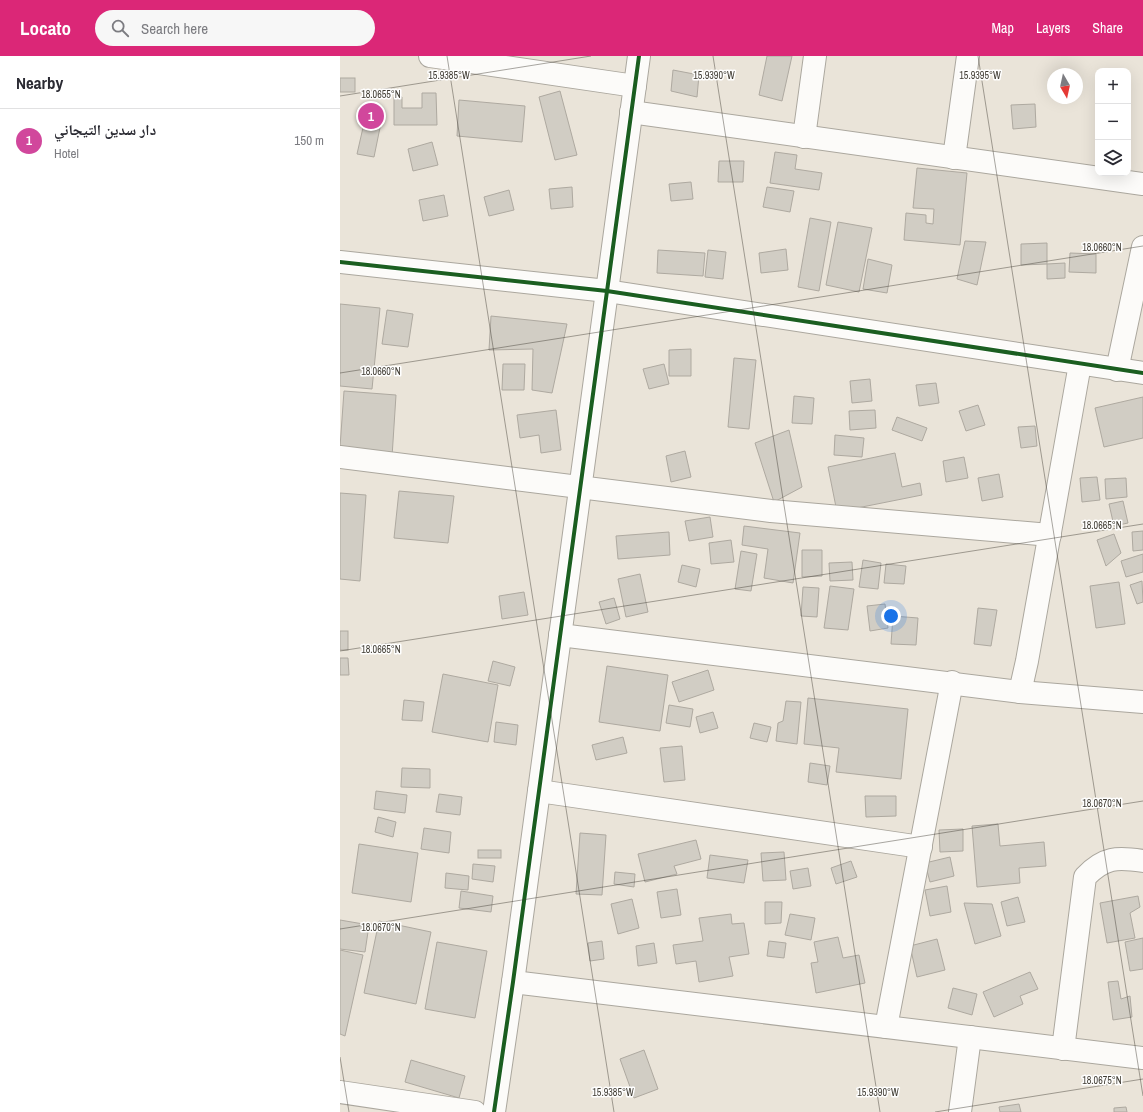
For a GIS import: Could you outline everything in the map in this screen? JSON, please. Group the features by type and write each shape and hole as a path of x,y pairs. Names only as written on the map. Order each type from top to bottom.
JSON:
{"street":[{"path":"494,1112 514,982 639,56"},
{"path":"804,137 815,56"},
{"path":"954,158 968,56"},
{"path":"441,57 635,86"},
{"path":"631,112 1143,184"},
{"path":"1117,370 1143,247"},
{"path":"340,262 607,291 1143,373"},
{"path":"1020,692 1027,661 1080,364"},
{"path":"340,456 771,511 1050,535"},
{"path":"560,635 952,682 1020,692 1143,702"},
{"path":"886,1027 952,682"},
{"path":"539,790 921,847"},
{"path":"1063,1048 1085,877 1095,867 1106,861 1124,858 1143,861"},
{"path":"514,982 1143,1058"},
{"path":"960,1112 970,1037"},
{"path":"340,1092 475,1112"}],"building":[{"path":"767,56 792,56 782,101 759,95"},
{"path":"673,70 699,75 697,97 671,91"},
{"path":"340,78 355,78 355,92 340,92"},
{"path":"560,91 577,155 555,160 539,97"},
{"path":"422,93 436,93 437,125 394,125 394,97 402,97 402,108 422,108"},
{"path":"459,100 525,106 522,142 457,136"},
{"path":"1035,104 1036,127 1013,129 1011,105"},
{"path":"367,110 383,113 374,157 357,154"},
{"path":"432,142 438,165 413,171 408,149"},
{"path":"775,152 797,155 795,169 822,173 819,190 770,183"},
{"path":"719,161 744,161 743,182 718,182"},
{"path":"917,168 967,173 960,245 904,240 906,213 926,215 926,223 933,224 934,209 913,208"},
{"path":"691,182 693,199 671,201 669,184"},
{"path":"572,187 573,207 551,209 549,189"},
{"path":"767,187 794,191 790,212 763,207"},
{"path":"509,190 514,210 489,216 484,197"},
{"path":"444,195 448,216 423,221 419,200"},
{"path":"810,218 831,222 819,291 798,287"},
{"path":"838,222 872,228 859,292 826,285"},
{"path":"965,241 986,242 977,285 957,279"},
{"path":"1047,243 1047,264 1021,265 1021,244"},
{"path":"786,249 788,270 761,273 759,253"},
{"path":"658,250 705,253 703,276 657,273"},
{"path":"708,250 726,252 723,279 705,277"},
{"path":"1070,253 1096,254 1096,273 1069,272"},
{"path":"868,259 892,265 887,293 863,289"},
{"path":"1065,263 1065,278 1047,279 1047,264"},
{"path":"340,304 380,308 372,389 340,386"},
{"path":"387,310 413,314 408,347 382,344"},
{"path":"491,316 567,324 552,393 532,390 533,349 489,350"},
{"path":"691,349 691,376 669,376 669,350"},
{"path":"734,358 756,360 749,429 728,427"},
{"path":"503,364 525,364 524,390 502,390"},
{"path":"664,364 669,384 649,389 643,369"},
{"path":"870,379 872,401 852,403 850,381"},
{"path":"936,383 939,403 919,406 916,385"},
{"path":"344,391 396,395 392,457 340,447"},
{"path":"794,396 814,398 812,424 792,423"},
{"path":"1143,397 1143,438 1104,447 1095,408"},
{"path":"978,405 985,425 966,431 959,411"},
{"path":"556,410 561,450 541,453 539,435 520,438 517,415"},
{"path":"875,410 876,428 850,430 849,411"},
{"path":"897,417 927,428 922,441 892,430"},
{"path":"1035,426 1037,446 1021,448 1018,427"},
{"path":"789,430 802,487 774,502 755,443"},
{"path":"835,435 864,438 862,457 834,455"},
{"path":"685,451 691,477 671,482 666,456"},
{"path":"895,453 902,487 920,483 922,495 837,512 828,467"},
{"path":"964,457 968,478 946,482 943,461"},
{"path":"999,474 1003,497 982,501 978,478"},
{"path":"1097,477 1100,500 1082,502 1080,478"},
{"path":"1126,478 1127,497 1106,499 1105,479"},
{"path":"399,491 454,496 448,543 394,538"},
{"path":"340,493 366,495 360,581 340,579"},
{"path":"1123,501 1128,523 1114,526 1109,504"},
{"path":"710,517 713,537 689,541 685,521"},
{"path":"744,526 800,533 793,583 764,578 768,549 742,545"},
{"path":"1143,531 1143,550 1133,551 1132,532"},
{"path":"669,532 670,555 618,559 616,536"},
{"path":"1114,534 1121,553 1106,566 1097,540"},
{"path":"731,540 734,562 711,564 709,543"},
{"path":"802,550 822,550 822,576 802,577"},
{"path":"741,551 757,554 751,591 735,589"},
{"path":"1143,554 1143,572 1126,577 1121,561"},
{"path":"863,560 881,563 878,589 859,587"},
{"path":"852,562 853,580 830,581 829,563"},
{"path":"886,564 906,566 904,584 884,583"},
{"path":"682,565 700,569 696,587 678,582"},
{"path":"640,574 648,612 626,617 618,579"},
{"path":"1142,581 1143,602 1137,604 1130,585"},
{"path":"1119,582 1125,624 1096,628 1090,586"},
{"path":"830,586 854,589 848,630 824,628"},
{"path":"803,587 819,588 817,617 801,616"},
{"path":"524,592 528,615 502,619 499,596"},
{"path":"614,598 620,619 606,624 599,602"},
{"path":"885,604 888,628 870,631 867,606"},
{"path":"978,608 997,610 991,646 974,644"},
{"path":"893,616 918,618 916,645 891,644"},
{"path":"340,631 348,631 348,650 340,650"},
{"path":"340,658 348,658 349,675 340,675"},
{"path":"493,661 515,667 510,686 488,681"},
{"path":"607,666 668,675 660,731 599,722"},
{"path":"708,670 714,690 679,702 672,682"},
{"path":"443,674 498,685 488,742 432,732"},
{"path":"808,698 908,709 901,779 836,772 839,748 804,744"},
{"path":"404,700 424,702 422,721 402,720"},
{"path":"786,701 801,702 797,744 776,741 778,723 783,721"},
{"path":"669,705 693,709 690,727 666,723"},
{"path":"713,712 718,728 700,733 696,717"},
{"path":"496,722 518,725 516,745 494,742"},
{"path":"754,723 771,727 767,742 750,738"},
{"path":"623,737 627,753 596,760 592,745"},
{"path":"682,746 685,780 664,782 660,748"},
{"path":"810,763 830,766 827,785 808,782"},
{"path":"402,768 430,769 430,788 401,787"},
{"path":"376,791 407,795 405,813 374,809"},
{"path":"439,794 462,797 460,815 436,812"},
{"path":"865,796 896,796 896,816 866,817"},
{"path":"378,817 396,822 393,837 375,832"},
{"path":"998,824 1000,846 1044,842 1046,866 1019,868 1020,883 977,887 972,826"},
{"path":"424,828 451,832 449,853 421,849"},
{"path":"963,829 963,851 940,852 939,830"},
{"path":"580,833 606,835 602,895 576,894"},
{"path":"696,840 701,859 674,866 677,874 645,882 638,854"},
{"path":"359,844 418,853 411,902 352,893"},
{"path":"478,850 501,850 501,858 478,858"},
{"path":"784,852 786,880 763,881 761,853"},
{"path":"710,855 748,860 744,883 707,878"},
{"path":"950,857 954,876 930,882 925,863"},
{"path":"851,861 857,877 836,884 831,868"},
{"path":"473,864 495,866 493,882 472,879"},
{"path":"808,868 811,886 793,889 790,871"},
{"path":"615,872 635,874 634,887 614,884"},
{"path":"446,873 469,876 468,890 445,888"},
{"path":"947,886 951,912 930,916 925,890"},
{"path":"677,889 681,915 661,918 657,892"},
{"path":"461,891 493,896 491,912 459,908"},
{"path":"1138,896 1140,907 1130,913 1135,938 1107,943 1100,903"},
{"path":"1018,897 1025,922 1007,926 1001,902"},
{"path":"632,899 639,928 618,934 611,904"},
{"path":"765,902 782,902 781,923 765,924"},
{"path":"964,903 992,904 1001,936 975,944"},
{"path":"731,914 732,924 744,923 749,954 729,957 733,976 699,982 696,961 676,964 673,945 703,941 699,918"},
{"path":"790,914 815,918 811,940 785,935"},
{"path":"340,920 369,925 365,952 340,949"},
{"path":"379,921 431,932 416,1004 364,993"},
{"path":"838,937 843,958 859,955 865,983 816,993 811,963 818,962 814,942"},
{"path":"1143,938 1143,969 1130,971 1125,942"},
{"path":"937,939 945,970 917,977 910,946"},
{"path":"602,941 604,959 590,961 588,943"},
{"path":"769,941 786,943 784,958 767,956"},
{"path":"437,942 487,951 475,1018 425,1009"},
{"path":"654,943 657,963 638,966 636,946"},
{"path":"340,950 363,955 345,1036 340,1034"},
{"path":"1030,972 1038,989 1020,996 1023,1004 994,1017 983,992"},
{"path":"1118,981 1121,999 1130,996 1132,1017 1113,1020 1108,982"},
{"path":"953,988 977,994 972,1015 948,1008"},
{"path":"644,1050 658,1089 634,1098 620,1059"},
{"path":"411,1060 465,1076 459,1098 405,1082"},
{"path":"1019,1104 1021,1112 1000,1112 999,1107"},
{"path":"1126,1107 1127,1112 1114,1112 1114,1108"}],"cycle path":[{"path":"494,1112 639,56"},
{"path":"340,262 607,291 1143,373"}],"place":[{"name":"دار سدين التيجاني","path":"371,116"}]}
